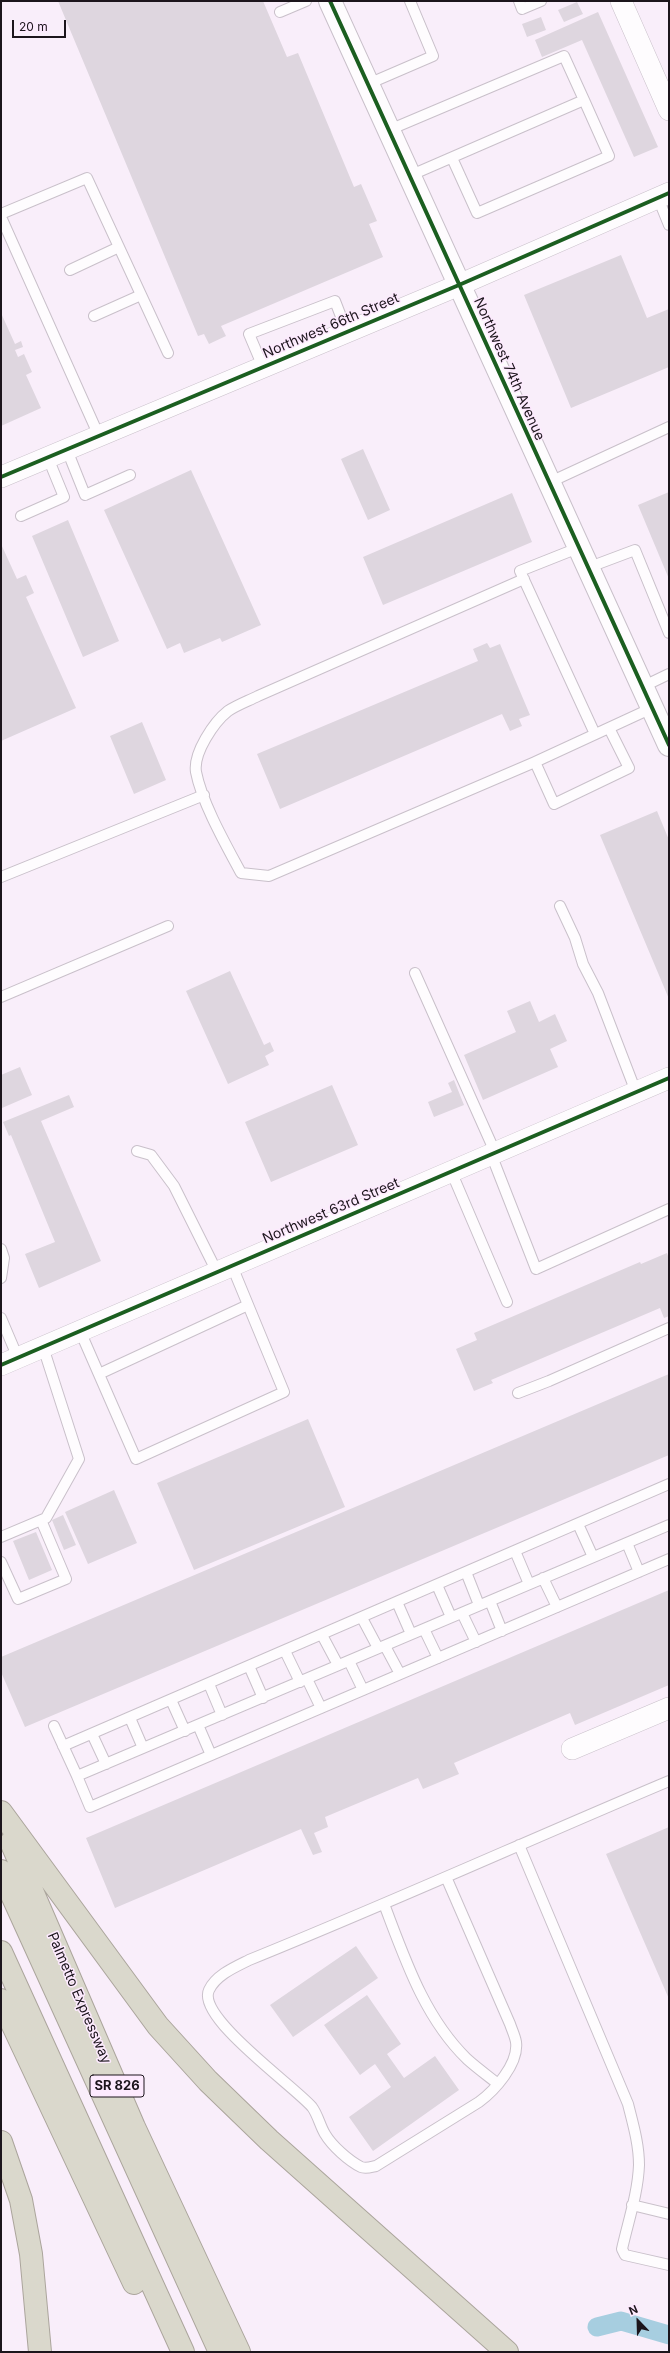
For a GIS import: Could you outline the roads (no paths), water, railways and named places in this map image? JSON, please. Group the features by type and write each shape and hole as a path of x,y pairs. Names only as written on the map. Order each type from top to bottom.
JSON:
{"highway":[{"path":"1,1812 118,1975 158,2026 183,2054 269,2140 507,2352"},
{"name":"Palmetto Expressway","path":"1,1818 134,2127 239,2352"},
{"path":"1,1872 220,2352"},
{"path":"1,1952 183,2352"},
{"path":"1,2000 166,2352"},
{"path":"1,2142 21,2200 30,2246 40,2352"}],"street":[{"name":"Northwest 74th Avenue","path":"330,1 548,483 669,745"},
{"path":"621,1 669,110"},
{"name":"Northwest 66th Street","path":"1,478 458,285 663,196"},
{"name":"Northwest 63rd Street","path":"9,1362 669,1078"},
{"path":"572,1749 669,1708"}],"lane":[{"path":"280,12 306,1"},
{"path":"368,84 434,56 410,1"},
{"path":"519,1 522,9 541,1"},
{"path":"389,130 564,56 609,156 477,213 452,158"},
{"path":"409,176 584,100"},
{"path":"1,214 87,178 168,353"},
{"path":"663,196 669,225"},
{"path":"1,217 99,436"},
{"path":"70,270 119,247"},
{"path":"94,316 141,295"},
{"path":"263,367 249,334 335,301 347,332"},
{"path":"548,483 669,427"},
{"path":"67,450 85,495 130,475"},
{"path":"21,516 64,496 48,458"},
{"path":"578,548 520,570 595,734"},
{"path":"587,568 635,550 669,633"},
{"path":"524,579 258,696 228,712 213,727 200,748 196,770 204,795 241,873 269,876 535,762 652,708"},
{"path":"642,687 669,674"},
{"path":"535,762 554,804 629,768 609,728"},
{"path":"1,877 204,795"},
{"path":"560,906 575,938 583,964 598,993 636,1092"},
{"path":"1,997 168,926"},
{"path":"415,973 493,1153 536,1269 669,1209"},
{"path":"80,1331 136,1459 284,1392 248,1305 174,1186 151,1155 137,1151"},
{"path":"451,1171 507,1302"},
{"path":"1,1249 4,1258 1,1278"},
{"path":"99,1374 248,1305"},
{"path":"1,1318 9,1362"},
{"path":"518,1393 549,1381 669,1328"},
{"path":"1,1537 46,1518 79,1459 43,1347"},
{"path":"63,1746 669,1486"},
{"path":"1,1562 18,1599 66,1579 41,1520"},
{"path":"578,1524 593,1557"},
{"path":"77,1776 669,1525"},
{"path":"626,1543 639,1572"},
{"path":"515,1551 529,1584"},
{"path":"54,1726 90,1807 669,1559"},
{"path":"466,1572 479,1605"},
{"path":"543,1578 557,1607"},
{"path":"436,1585 451,1618"},
{"path":"490,1601 502,1631"},
{"path":"397,1602 411,1634"},
{"path":"462,1613 476,1642"},
{"path":"362,1618 400,1674"},
{"path":"424,1629 438,1658"},
{"path":"322,1634 338,1665"},
{"path":"285,1651 321,1708"},
{"path":"349,1661 363,1690"},
{"path":"249,1666 263,1698"},
{"path":"209,1684 222,1715"},
{"path":"171,1700 184,1731"},
{"path":"130,1718 143,1748"},
{"path":"198,1725 211,1755"},
{"path":"92,1734 106,1764"},
{"path":"446,1877 510,2024 516,2044 512,2062 498,2084 479,2102 376,2166 361,2167 331,2143 324,2133 313,2108 232,2036 213,2013 207,2002 208,1991 215,1981 228,1970 669,1781"},
{"path":"519,1845 628,2104 636,2137 639,2164 636,2188 622,2249 625,2255 669,2265"},
{"path":"384,1904 411,1976 431,2012 467,2058 498,2084"},
{"path":"632,2205 669,2214"}],"waterway":[{"path":"597,2327 621,2321 669,2335"}]}
